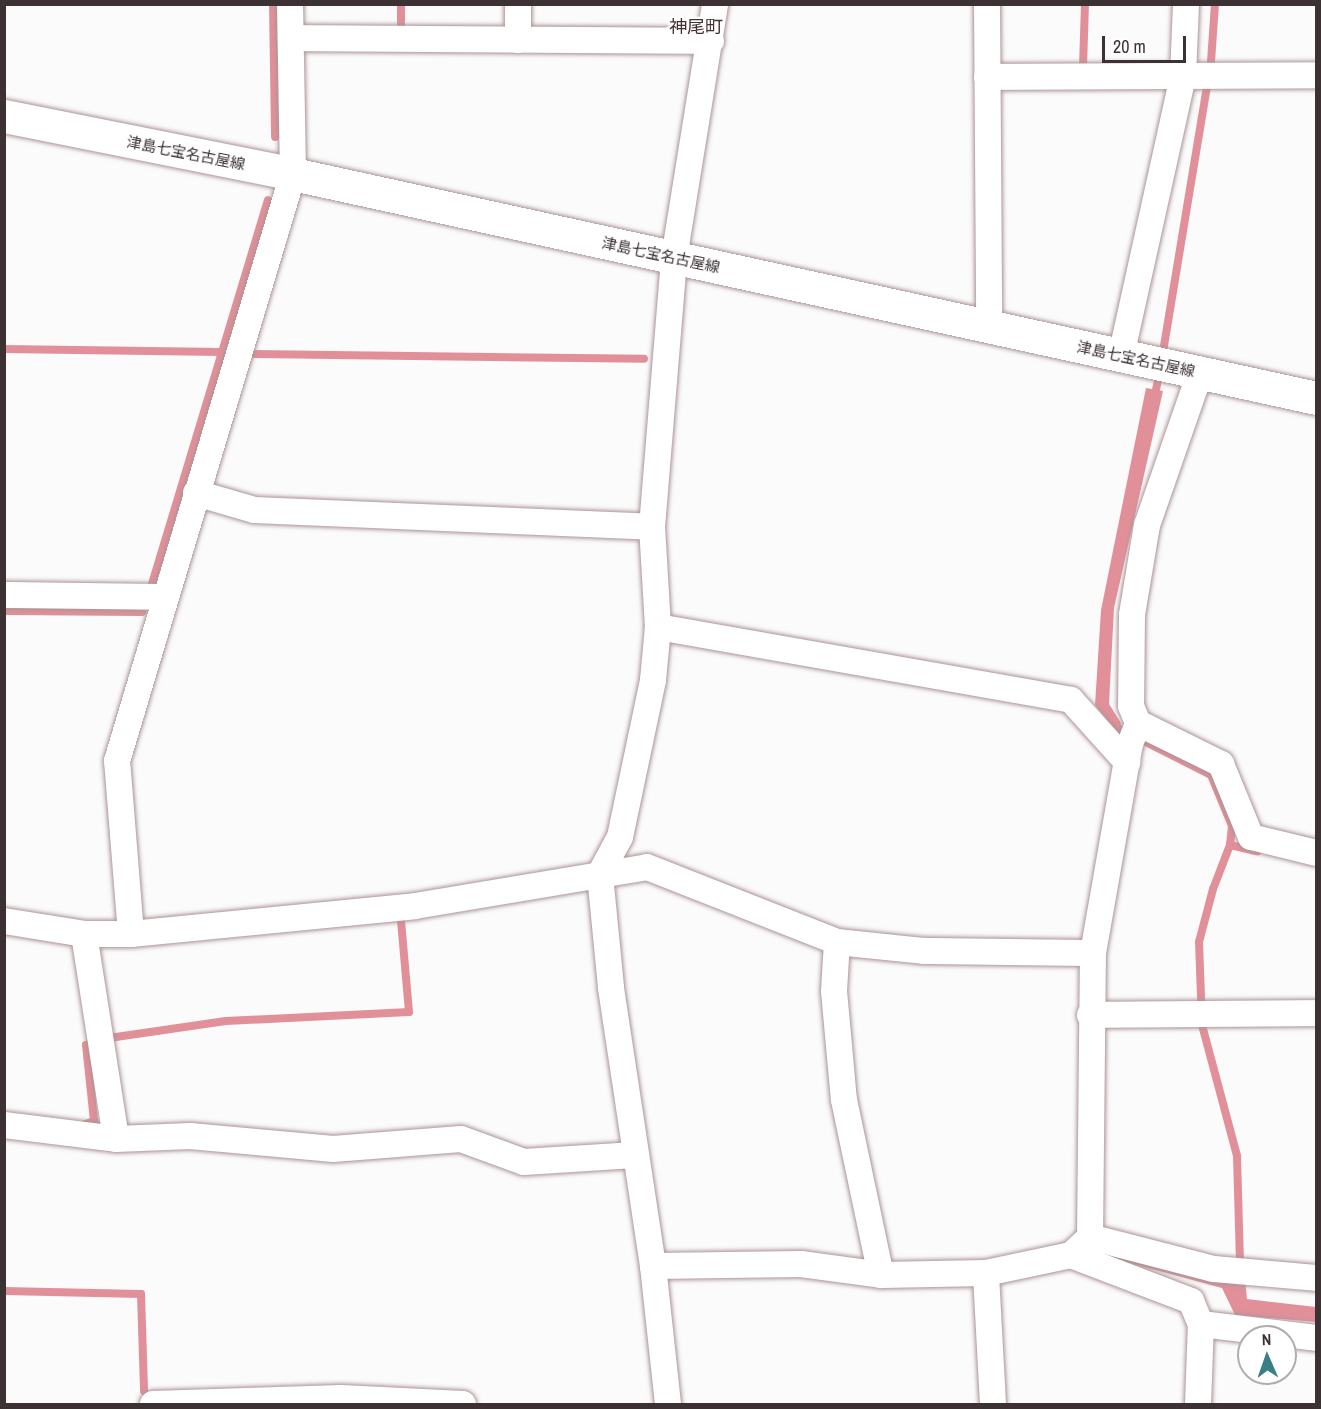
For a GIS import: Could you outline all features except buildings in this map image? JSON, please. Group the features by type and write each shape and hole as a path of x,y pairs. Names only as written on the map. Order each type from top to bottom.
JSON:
{"main road":[{"name":"津島七宝名古屋線","path":"4,116 293,174 1317,398"}],"street":[{"path":"131,934 117,760 293,174 290,4"},
{"path":"518,4 518,40"},
{"path":"668,1404 653,1266 635,1155 600,874 620,837 653,680 658,627 652,526 674,258 711,41 715,4"},
{"path":"987,4 989,328"},
{"path":"1130,358 1188,76 1186,4"},
{"path":"291,39 711,41"},
{"path":"987,77 1317,75"},
{"path":"653,1266 801,1264 881,1275 986,1273 1071,1255 1090,1237 1090,1015 1093,953 1133,739 1132,615 1145,536 1186,369"},
{"path":"196,493 254,510 652,526"},
{"path":"4,595 165,597"},
{"path":"658,627 1071,700 1133,739 1221,764 1251,837 1317,853"},
{"path":"4,921 84,934 131,934 415,906 646,867 837,942 924,951 1046,950 1093,953"},
{"path":"84,934 116,1139"},
{"path":"837,942 834,991 843,1100 881,1275"},
{"path":"1090,1015 1203,1016 1317,1013"},
{"path":"4,1125 116,1139 190,1136 333,1149 461,1139 524,1162 635,1155"},
{"path":"1090,1237 1214,1269 1317,1278"},
{"path":"1071,1255 1191,1301 1201,1324 1198,1404"},
{"path":"986,1273 993,1404"},
{"path":"1201,1324 1317,1338"},
{"path":"153,1404 341,1398 463,1404"}],"shaded area":[{"path":"1146,388 1163,391 1114,608 1109,704 1121,723 1116,731 1095,705 1101,610"},
{"path":"1101,1249 1245,1279 1247,1299 1316,1307 1316,1322 1235,1315 1222,1288 1101,1255"}],"waterway":[{"path":"273,4 275,137"},
{"path":"401,4 401,24"},
{"path":"1083,67 1085,4"},
{"path":"1162,358 1211,62 1215,4"},
{"path":"152,584 268,200"},
{"path":"4,349 222,352"},
{"path":"250,354 644,359"},
{"path":"1154,399 1160,370"},
{"path":"4,611 142,612"},
{"path":"1112,719 1118,728 1211,775 1232,826 1230,845 1213,889 1199,942 1202,1025 1237,1156 1240,1263"},
{"path":"1230,845 1257,851"},
{"path":"109,1038 226,1021 409,1012 401,920"},
{"path":"82,1125 94,1121 86,1045 91,1044"},
{"path":"4,1291 141,1294 144,1391"}],"district":[{"name":"神尾町","path":"696,27"}]}
